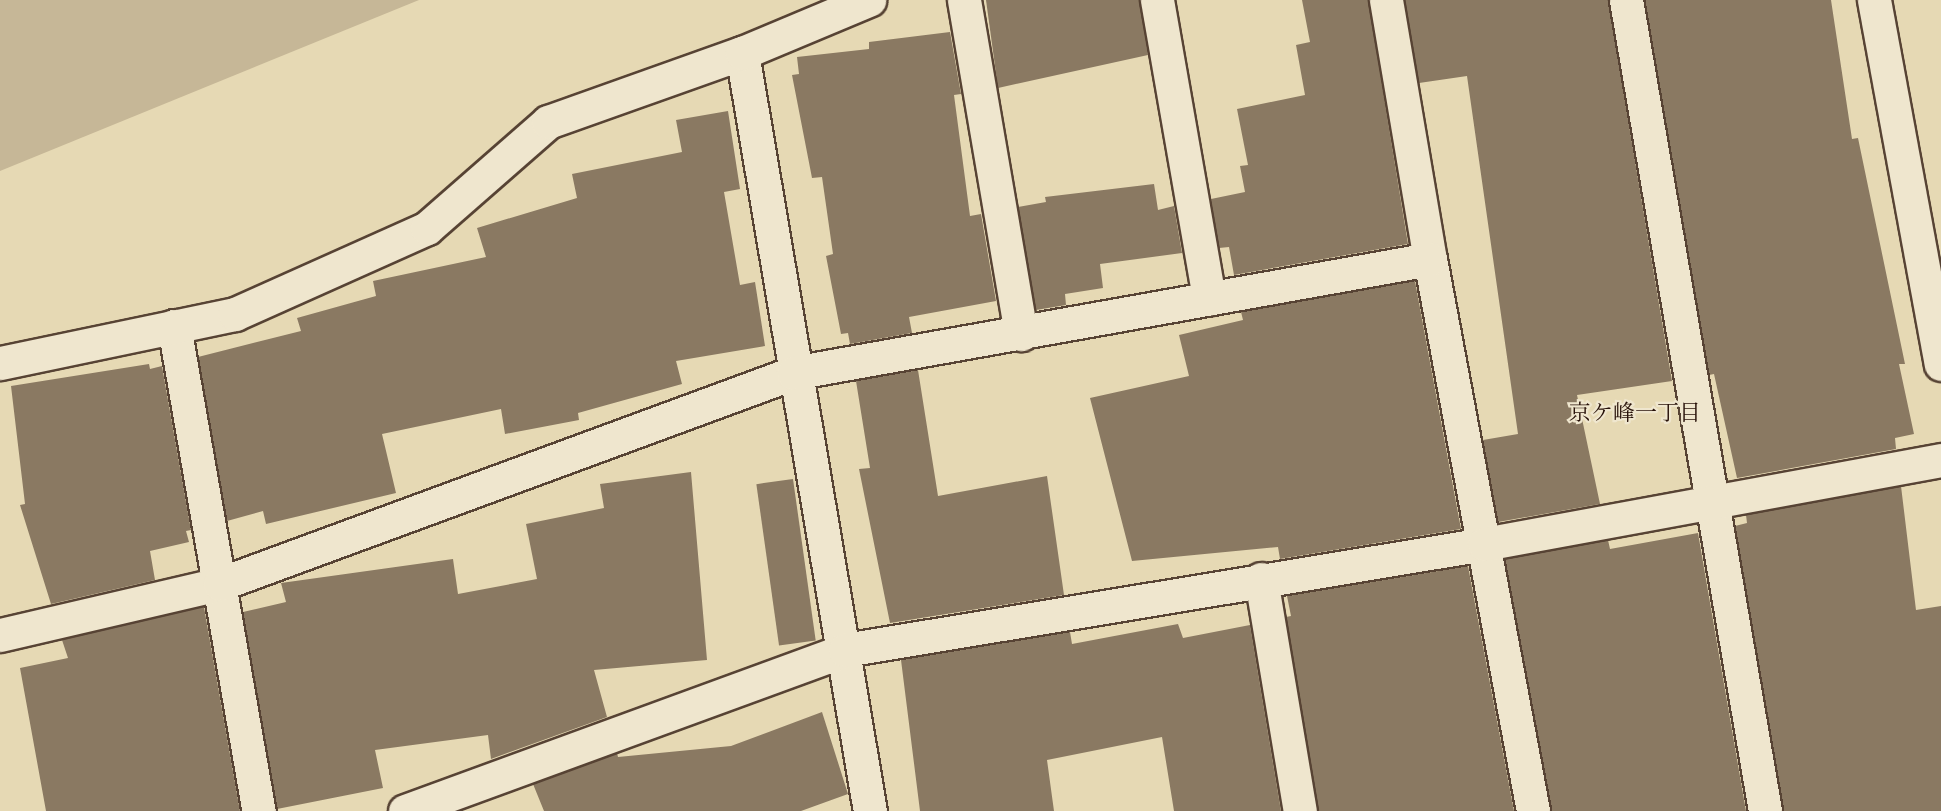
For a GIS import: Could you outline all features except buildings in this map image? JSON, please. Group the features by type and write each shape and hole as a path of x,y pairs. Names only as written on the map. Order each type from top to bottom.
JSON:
{"street":[{"path":"0,363 235,314 427,228 548,122 742,53 868,0"},
{"path":"964,0 1021,334"},
{"path":"1157,0 1209,299"},
{"path":"1386,0 1430,259 1533,811"},
{"path":"1626,0 1714,501 1765,811"},
{"path":"1874,0 1941,364"},
{"path":"742,53 793,374 845,650 870,811"},
{"path":"0,635 220,584 793,374 1430,259"},
{"path":"174,326 259,811"},
{"path":"405,811 845,650 1261,579 1484,544 1941,460"},
{"path":"1261,579 1300,811"}],"shaded area":[{"path":"0,0 419,0 0,171"}],"district":[{"name":"京ケ峰一丁目","path":"1635,414"}]}
